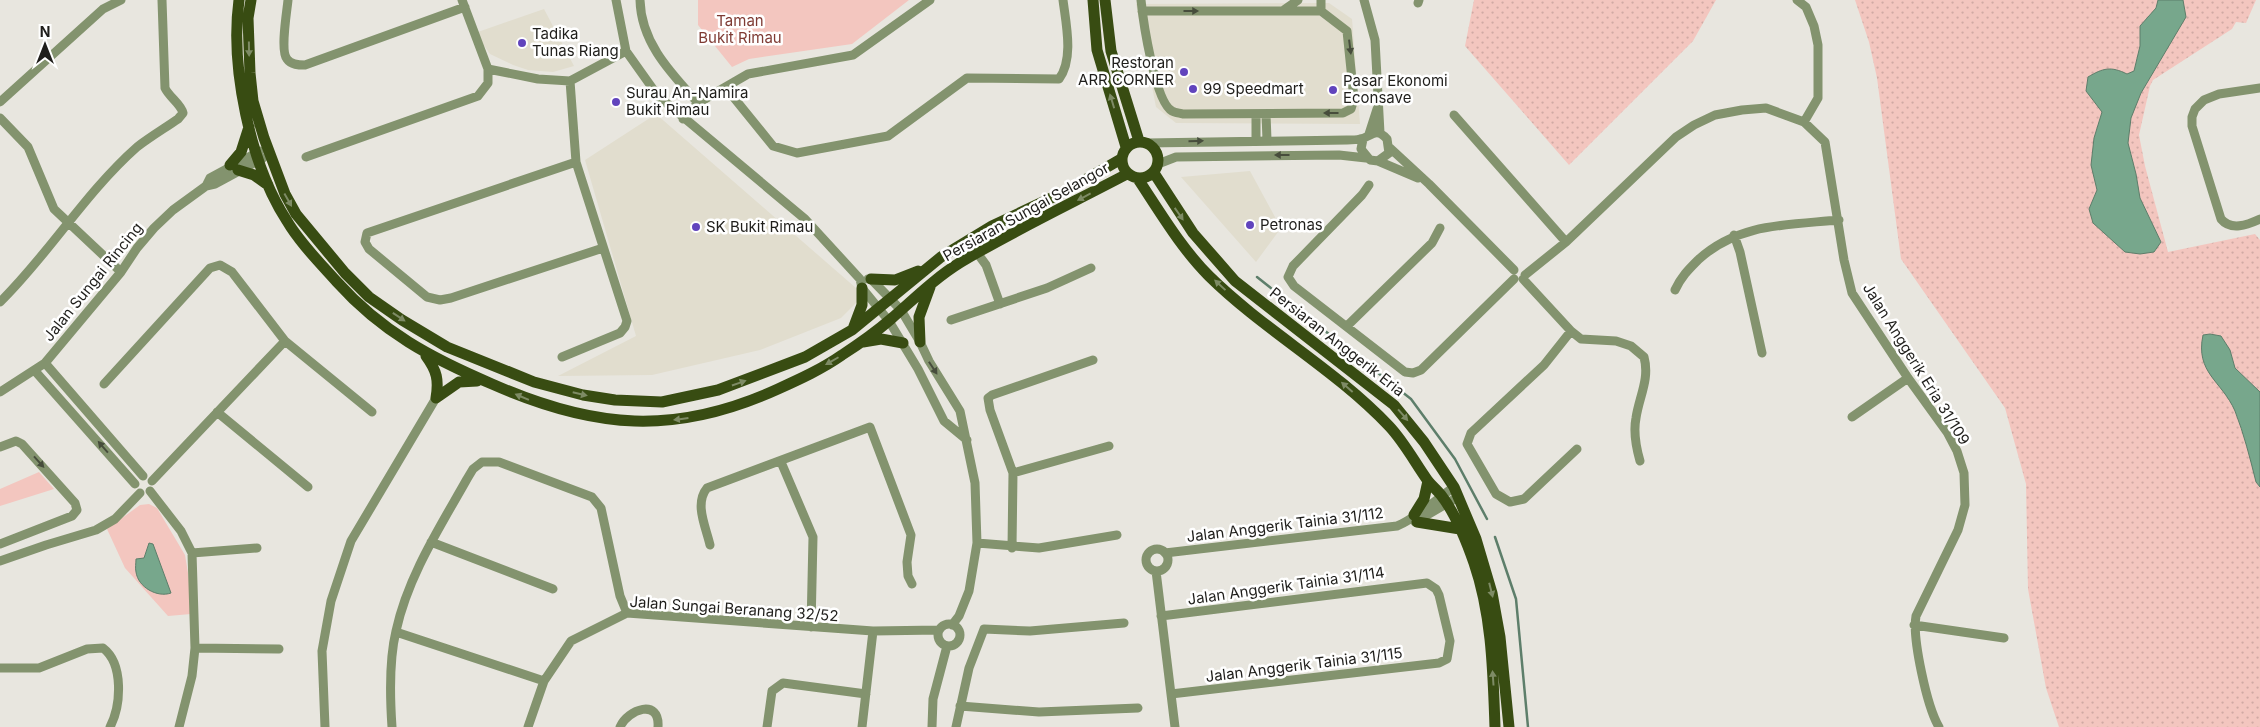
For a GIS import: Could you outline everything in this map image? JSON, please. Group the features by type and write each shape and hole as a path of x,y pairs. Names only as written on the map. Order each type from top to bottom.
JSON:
{"main road":[{"name":"Persiaran Sungai Selangor","path":"239,0 236,20 238,78 249,126 296,214 345,273 369,296 447,347 534,382 584,395 616,400 662,402 718,390 805,357 852,330 880,310 926,268 992,226 1064,192 1121,159"},
{"name":"Persiaran Sungai Selangor","path":"251,0 248,18 253,101 269,186 287,222 358,305 426,354 532,402 583,415 613,420 662,421 686,419 752,400 820,368 858,344 889,321 933,281 978,254 1133,176"},
{"path":"1093,0 1097,50 1126,148 1121,159 1133,176 1156,168 1156,152 1144,142 1111,51 1105,0"},
{"path":"249,126 234,168 254,175 269,186"},
{"path":"1126,148 1144,142"},
{"name":"Persiaran Anggerik Eria","path":"1156,168 1193,234 1235,281 1394,405 1424,442 1456,492 1476,539 1495,605 1510,727"},
{"name":"Persiaran Anggerik Eria","path":"1133,176 1209,275 1267,325 1342,382 1373,410 1408,449 1428,481 1444,500 1460,529 1474,564 1488,624 1496,727"},
{"path":"852,330 862,305 865,282 895,280 926,268"},
{"path":"335,280 345,273"},
{"path":"920,342 919,317 924,300 933,281"},
{"path":"858,344 881,339 903,344"},
{"path":"436,398 452,367 447,347"},
{"path":"426,354 437,373 436,398"},
{"path":"436,398 459,382 471,380 486,382"},
{"path":"1428,481 1424,499 1413,520 1460,529"}],"street":[{"path":"0,102 103,9 121,0"},
{"path":"0,302 26,277 68,221 138,147 178,119 183,113 182,108 170,97 165,88 162,0"},
{"path":"288,0 284,51 286,59 295,65 305,65 464,4 488,69 488,83 478,96 306,157"},
{"path":"616,0 626,51 658,96 683,119 805,219 865,282 891,300 901,310 929,361 960,410 975,483 976,543 969,590 959,616 952,625"},
{"path":"640,0 646,31 660,60 698,103"},
{"path":"683,119 698,103 748,74 853,55 930,0"},
{"path":"1141,0 1142,11 1151,63 1162,95 1172,111 1183,114 1266,114 1343,113 1351,109 1354,99 1348,31 1334,19 1321,12 1283,10 1142,11"},
{"path":"1283,10 1298,0"},
{"path":"1321,0 1321,12"},
{"path":"1364,0 1375,40 1380,133"},
{"path":"1797,0 1806,7 1814,26 1818,44 1818,98 1804,122"},
{"path":"726,88 773,146 797,153 888,136 966,78 1059,79 1065,70 1068,58 1064,3"},
{"path":"488,69 538,79 570,81 626,51"},
{"path":"562,357 620,333 625,328 626,315 576,162 570,81"},
{"path":"2260,88 2219,94 2204,100 2196,108 2192,126 2221,219 2230,226 2237,226 2260,219"},
{"path":"1366,158 1361,149 1379,101"},
{"name":"Jalan Anggerik Eria 31/109","path":"1369,185 1362,195 1293,266 1288,277 1294,286 1405,372 1417,373 1519,276 1566,242 1676,136 1715,115 1742,110 1766,108 1804,122 1825,142 1852,293 1908,378 1933,411 1957,451 1966,490 1958,530 1916,616 1914,625 1917,649 1938,724"},
{"path":"1256,114 1256,140"},
{"path":"1266,114 1267,140"},
{"path":"1454,115 1566,242"},
{"path":"0,118 28,147 54,208 121,272"},
{"path":"1144,142 1267,140 1366,136 1380,133 1388,139 1390,148 1429,184 1571,331 1581,339 1616,340 1631,346 1644,357 1646,379 1635,422 1636,447 1640,461"},
{"path":"1378,161 1386,156 1390,148"},
{"name":"Jalan Sungai Rincing","path":"0,392 45,364 121,272 136,248 173,210 206,186 215,184 234,168 264,154"},
{"path":"1156,168 1176,157 1339,155 1378,161 1429,184"},
{"path":"576,162 367,233 365,242 369,249 427,297 440,300 603,248"},
{"path":"1675,290 1681,276 1706,252 1734,235 1761,228 1839,220"},
{"path":"1347,326 1432,243 1440,228"},
{"path":"1734,235 1740,252 1762,353"},
{"path":"978,254 986,265 1000,304"},
{"path":"104,384 214,265 220,265 232,272 285,342 372,412"},
{"path":"951,320 1047,288 1091,268"},
{"path":"865,282 880,310 903,344 944,421 967,440"},
{"path":"1571,331 1544,365 1471,433 1467,444 1496,494 1510,502 1524,498 1577,449"},
{"path":"179,727 192,676 194,648 192,553 181,531 150,491 152,481 285,342"},
{"path":"1012,548 1013,473 990,410 988,398 1093,360"},
{"path":"45,364 143,476 152,481"},
{"path":"35,371 135,484 140,493"},
{"path":"1852,417 1908,378"},
{"path":"933,401 948,391"},
{"path":"325,727 322,651 331,601 351,541 436,398"},
{"path":"217,412 308,487"},
{"path":"82,424 91,416"},
{"path":"710,545 700,507 702,494 707,488 781,462 870,427 911,535 907,562 908,576 912,584"},
{"path":"0,447 16,441 22,444 75,503 77,510 72,516 0,544"},
{"path":"1013,473 1109,446"},
{"path":"392,727 390,699 396,632 411,583 431,542 467,479 473,469 482,462 499,462 592,497 600,508 620,596 627,613"},
{"path":"781,462 813,537 811,627"},
{"path":"135,484 136,480 143,476"},
{"path":"0,562 46,545 96,530 115,519 140,493 150,491"},
{"name":"Jalan Anggerik Tainia 31/112","path":"1165,553 1397,526 1413,520 1456,492"},
{"path":"976,543 1012,548 1040,548 1117,535"},
{"path":"431,542 553,589"},
{"path":"192,553 257,548"},
{"path":"1156,571 1162,569 1167,564 1165,553 1156,548 1147,554 1146,564 1156,571 1175,727"},
{"name":"Jalan Anggerik Tainia 31/114","path":"1161,616 1414,583 1432,585 1439,595 1450,647 1447,659 1439,663"},
{"name":"Jalan Sungai Beranang 32/52","path":"528,727 544,681 571,641 627,613 873,631 939,630"},
{"path":"956,727 969,668 984,629 1030,631 1124,623"},
{"path":"944,625 952,625 959,631 959,640 955,644 947,646 938,640 939,630 944,625"},
{"path":"1914,625 2004,638"},
{"path":"862,727 873,631"},
{"path":"396,632 544,681"},
{"path":"932,727 933,698 947,646"},
{"path":"0,668 39,668 87,649 103,648 110,653 116,671 119,700 110,727"},
{"path":"194,648 279,649"},
{"name":"Jalan Anggerik Tainia 31/115","path":"1171,694 1439,663"},
{"path":"766,727 772,691 783,683 866,694"},
{"path":"960,706 1039,712 1138,708"},
{"path":"620,727 630,714 646,709 654,712 659,718 658,727"}],"shaded area":[{"path":"2158,0 2183,0 2186,17 2141,93 2131,118 2128,143 2140,198 2161,242 2154,252 2140,254 2125,252 2093,223 2089,209 2097,190 2091,165 2094,138 2102,112 2086,91 2088,77 2098,72 2112,69 2127,74 2134,71 2140,46 2140,26 2156,8"},
{"path":"1329,3 1352,19 1360,124 1176,123 1156,107 1136,4"},
{"name":"Tadika Tunas Riang","path":"544,9 574,66 553,72 528,70 513,65 490,54 475,33"},
{"name":"SK Bukit Rimau","path":"656,114 864,295 841,318 760,350 652,375 558,376 636,336 585,160"},
{"path":"1250,171 1275,217 1278,232 1256,262 1181,177"},
{"path":"2203,335 2221,336 2230,350 2235,368 2260,392 2260,487 2256,482 2235,411 2206,368 2203,359"},
{"path":"149,543 153,544 171,593 154,593 140,582 136,569 136,559 144,558"}],"green space":[{"name":"Taman Bukit Rimau","path":"698,0 909,0 852,44 749,59 732,67 698,25"},
{"path":"1474,0 1716,0 1693,41 1569,165 1465,46"},
{"path":"1855,0 2256,0 2246,23 2236,22 2232,29 2153,80 2139,135 2145,166 2168,252 2255,234 2260,240 2260,727 2059,727 2046,688 2028,589 2026,484 2005,408 1901,259 1877,78 1869,42"},
{"path":"39,472 54,489 0,506 0,489"},
{"path":"149,504 157,508 185,555 190,585 191,614 168,616 125,568 107,529 140,505"}],"waterway":[{"path":"1257,277 1411,399 1455,459 1487,519"},
{"path":"1495,537 1516,599 1528,727"}],"place":[{"name":"Tadika Tunas Riang","path":"522,43"},
{"name":"Restoran ARR CORNER","path":"1184,72"},
{"name":"99 Speedmart","path":"1193,89"},
{"name":"Pasar Ekonomi Econsave","path":"1333,90"},
{"name":"Surau An-Namira Bukit Rimau","path":"616,102"},
{"name":"Petronas","path":"1250,225"},
{"name":"SK Bukit Rimau","path":"696,227"}]}
